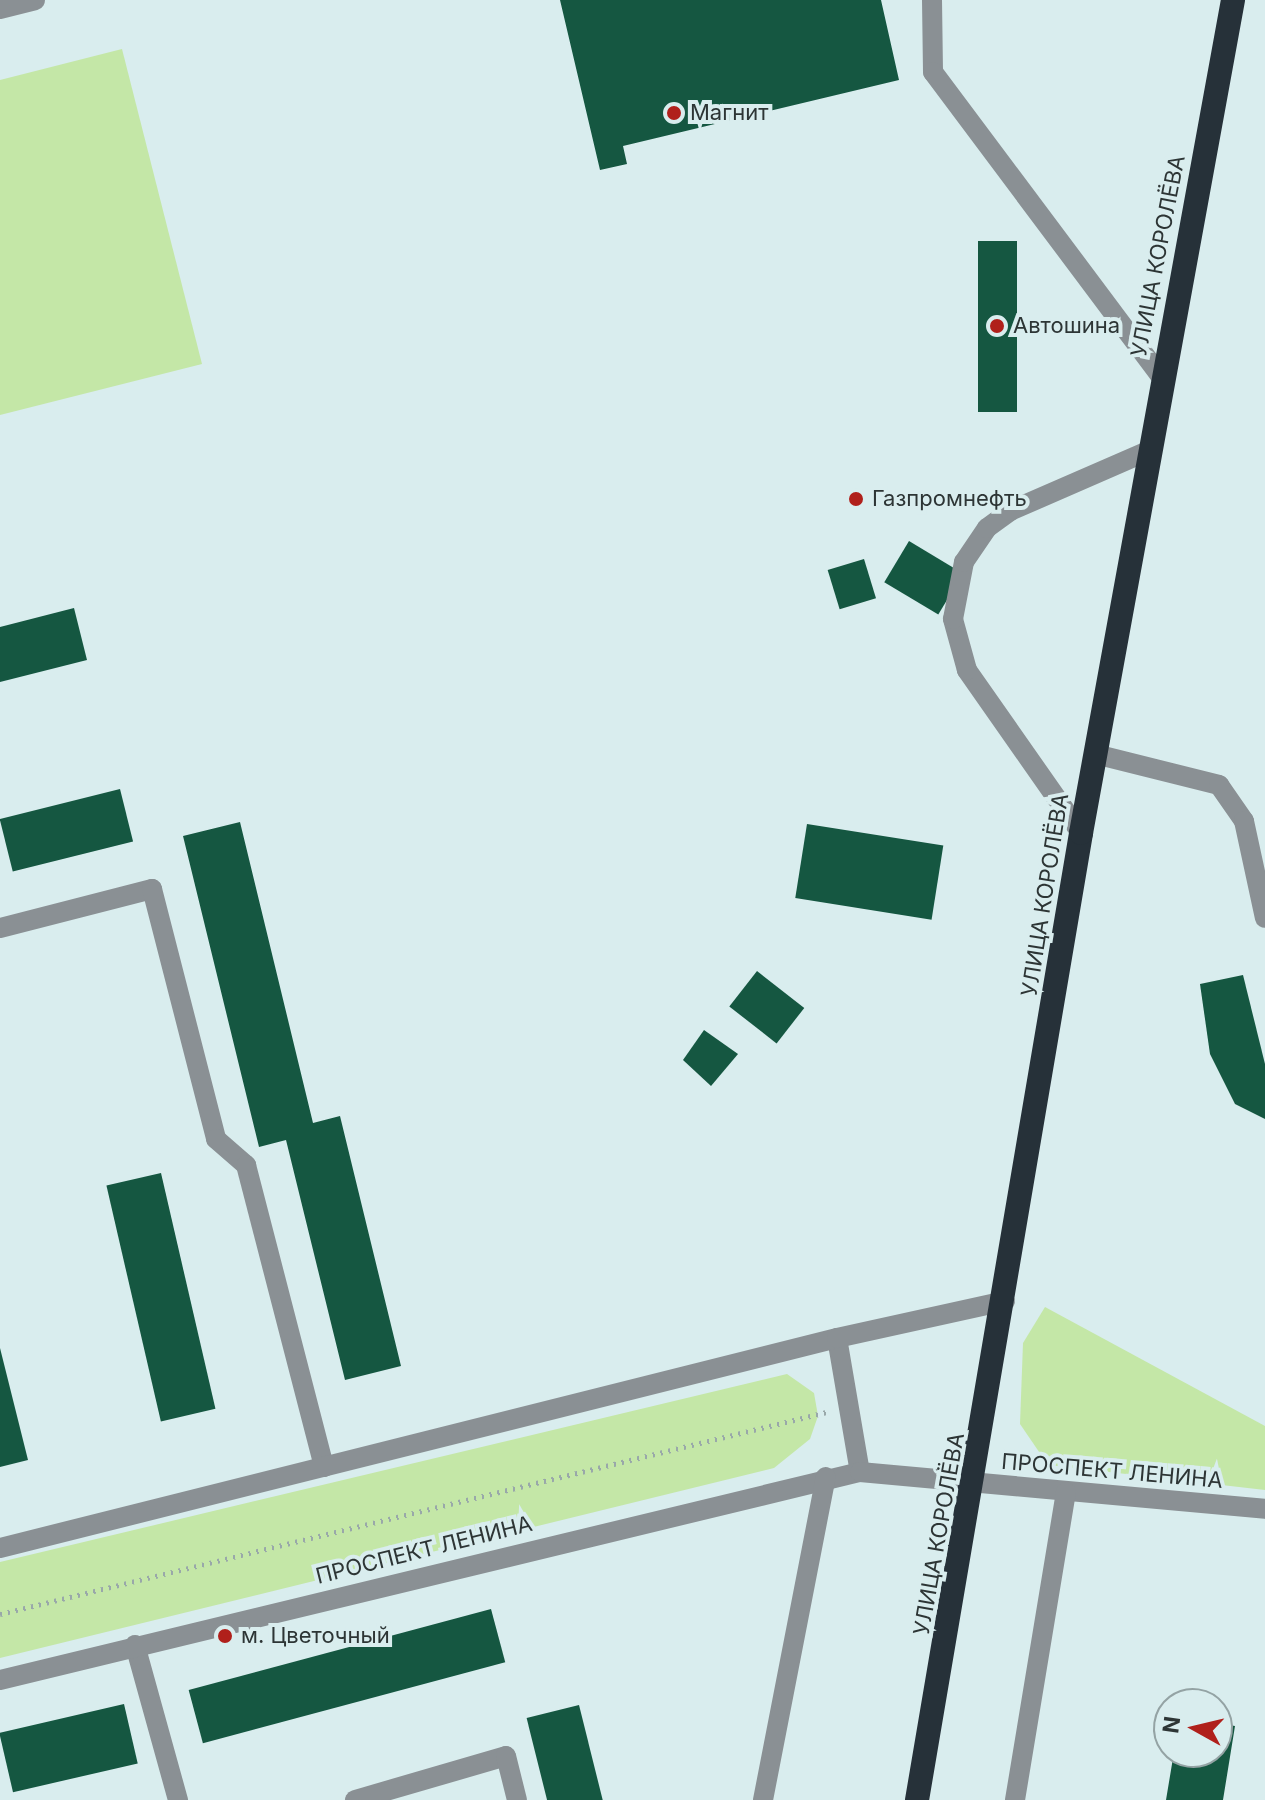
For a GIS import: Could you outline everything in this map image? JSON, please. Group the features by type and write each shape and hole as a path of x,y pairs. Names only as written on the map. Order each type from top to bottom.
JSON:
{"highway":[{"name":"УЛИЦА КОРОЛЁВА","path":"917,1800 975,1482 1081,833 1148,451 1233,0"}],"street":[{"path":"0,9 35,0"},
{"path":"932,0 933,72 1162,378"},
{"path":"1081,833 967,670 953,619 964,562 987,528 1010,511 1148,451"},
{"path":"1095,754 1219,785 1246,829 1265,918"},
{"path":"1246,829 1265,838"},
{"path":"0,928 152,889 216,1139 246,1165 324,1467"},
{"path":"0,1548 837,1338 1005,1301"},
{"path":"837,1338 860,1472"},
{"name":"ПРОСПЕКТ ЛЕНИНА","path":"0,1680 826,1477 860,1472 1265,1509"},
{"path":"763,1800 826,1477"},
{"path":"1015,1800 1066,1492"},
{"path":"135,1645 178,1800"},
{"path":"355,1800 506,1756 517,1800"}],"path":[{"path":"0,1614 849,1406"}],"green space":[{"path":"122,49 202,364 0,415 0,80"},
{"path":"1045,1307 1265,1426 1265,1490 1048,1465 1020,1424 1023,1343"},
{"path":"787,1374 814,1393 818,1416 810,1439 774,1468 0,1658 0,1562"}],"building":[{"name":"Магнит","path":"560,0 881,0 899,80 623,146 627,164 600,170"},
{"name":"Автошина","path":"978,241 1017,241 1017,412 978,412"},
{"path":"909,541 963,573 938,615 884,582"},
{"path":"864,559 876,598 840,609 828,570"},
{"path":"74,608 87,660 0,682 0,627"},
{"path":"120,789 133,841 13,871 0,819"},
{"path":"240,822 313,1123 340,1116 401,1366 345,1380 286,1140 259,1147 183,836"},
{"path":"807,824 943,846 932,920 795,898"},
{"path":"757,971 804,1008 777,1043 729,1006"},
{"path":"1243,975 1265,1064 1265,1119 1235,1104 1210,1054 1200,984"},
{"path":"704,1030 738,1054 711,1086 683,1060"},
{"path":"161,1173 215,1409 161,1421 106,1186"},
{"path":"0,1348 28,1460 0,1467"},
{"path":"491,1609 505,1662 203,1743 189,1690"},
{"path":"124,1704 138,1763 13,1792 0,1733"},
{"path":"579,1705 603,1800 547,1800 527,1718"},
{"path":"1171,1768 1228,1768 1223,1800 1166,1800"}],"place":[{"name":"Магнит","path":"674,113"},
{"name":"Автошина","path":"997,326"},
{"name":"Газпромнефть","path":"856,499"},
{"name":"м. Цветочный","path":"225,1636"}]}
